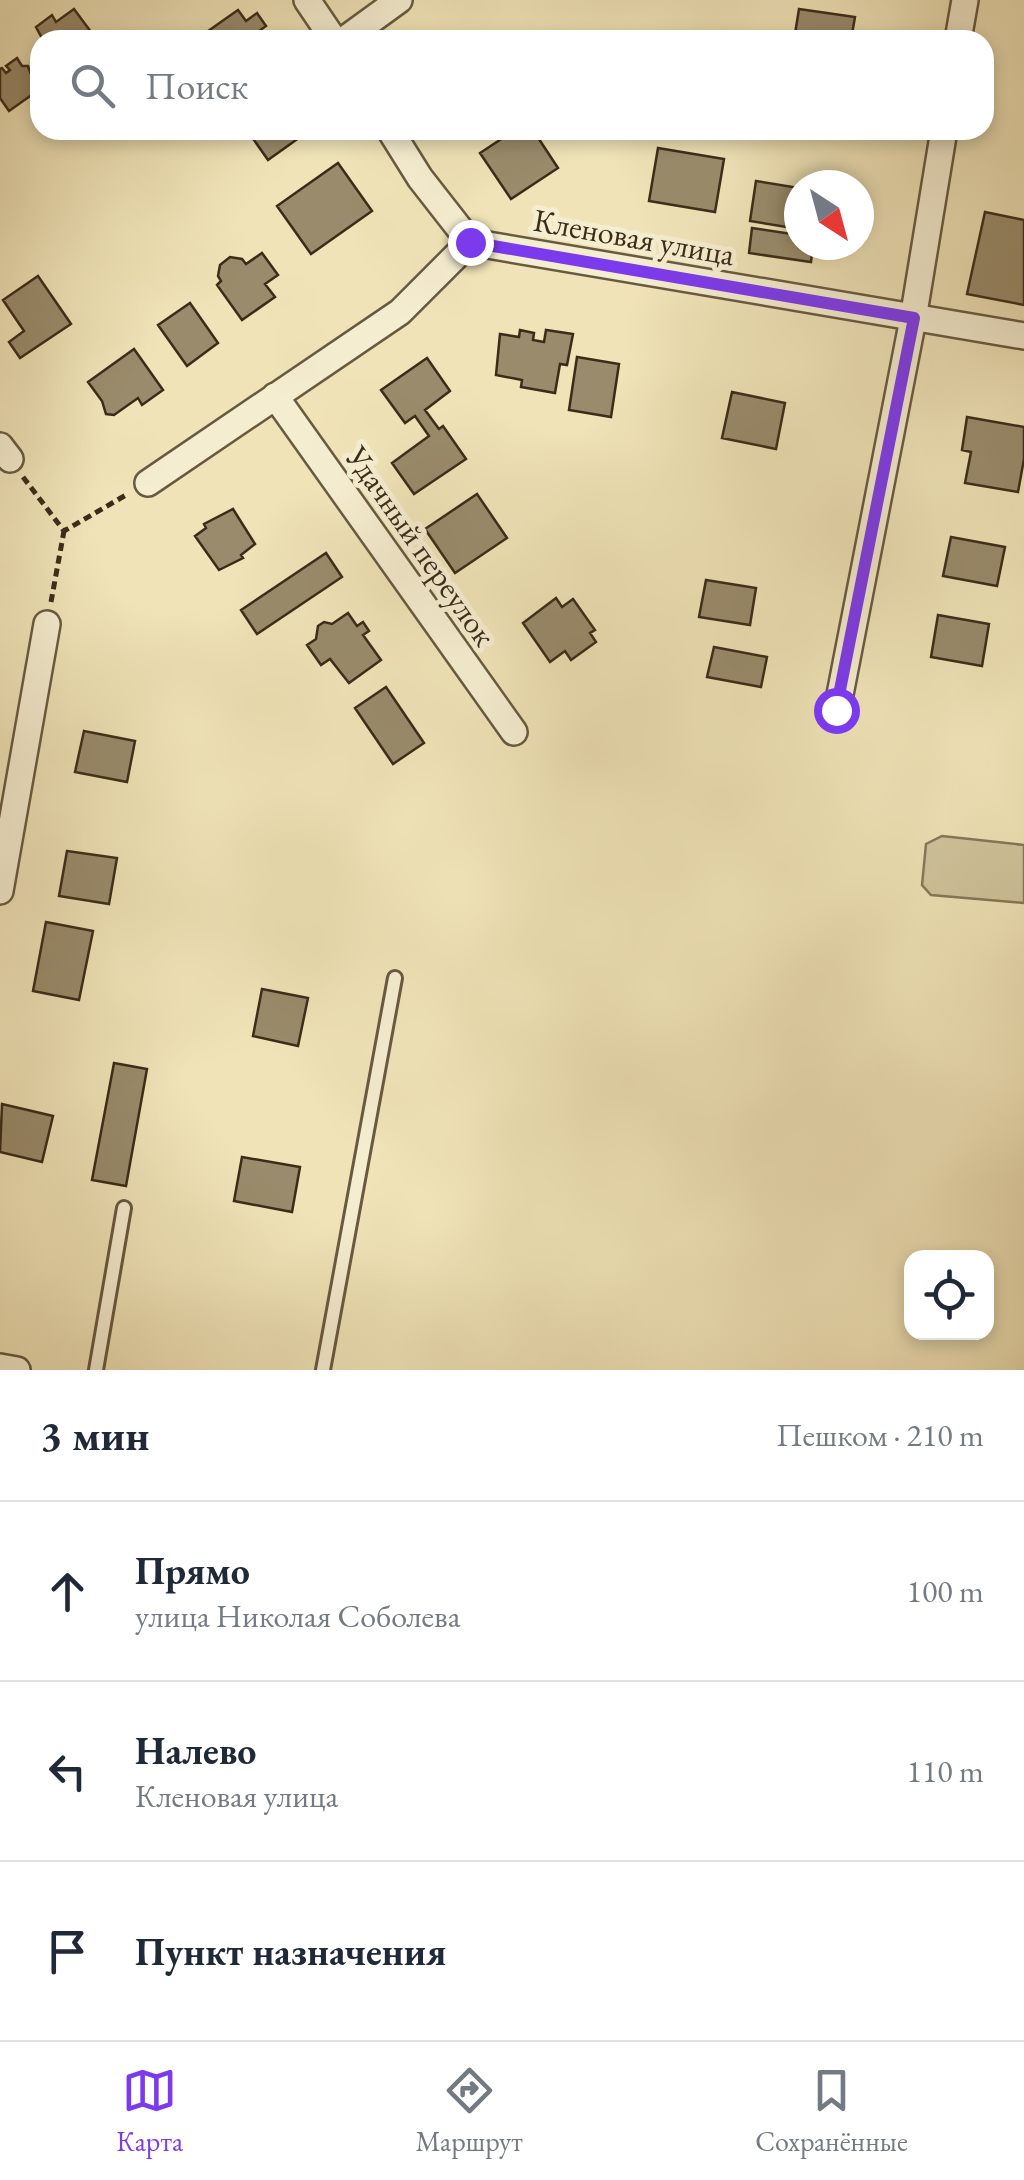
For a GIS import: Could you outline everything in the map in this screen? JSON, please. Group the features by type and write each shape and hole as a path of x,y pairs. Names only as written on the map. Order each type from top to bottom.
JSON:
{"street":[{"path":"307,0 327,30"},
{"path":"358,30 399,0"},
{"path":"960,30 965,0"},
{"path":"148,482 400,312 470,242 420,178 396,140"},
{"path":"836,710 914,318 942,140"},
{"name":"Кленовая улица","path":"470,242 1024,336"},
{"name":"Удачный переулок","path":"275,396 514,732"},
{"path":"0,891 47,624"},
{"path":"0,1367 18,1370"}],"lane":[{"path":"323,1370 395,978"},
{"path":"96,1370 124,1208"}],"path":[{"path":"5,452 64,531 47,624"},
{"path":"64,531 148,482"}],"shaded area":[{"path":"942,836 1024,845 1024,903 931,895 922,885 926,844"}],"building":[{"path":"74,9 90,30 36,27 52,15 56,22"},
{"path":"799,9 855,17 853,30 796,30"},
{"path":"238,10 246,21 257,13 266,26 260,30 210,30"},
{"path":"17,58 30,72 30,96 9,111 0,98 0,69 6,73 10,70 6,66"},
{"path":"254,140 296,140 268,160"},
{"path":"500,140 540,140 558,168 511,199 480,153"},
{"path":"658,148 724,159 715,212 649,201"},
{"path":"338,163 372,211 311,254 277,206"},
{"path":"756,181 784,186 784,227 750,221"},
{"path":"985,212 1024,220 1024,305 967,294"},
{"path":"752,228 784,233 784,258 749,253"},
{"path":"262,253 278,275 265,284 275,297 242,320 217,285 221,281 220,265 230,257 246,264"},
{"path":"38,276 71,324 20,358 9,342 24,331 3,300"},
{"path":"190,303 218,343 187,366 158,325"},
{"path":"520,330 534,333 533,340 544,342 546,330 573,334 567,365 560,364 555,393 521,387 522,380 496,375 500,334 519,337"},
{"path":"134,349 163,390 142,405 138,398 114,415 106,414 88,382"},
{"path":"577,357 619,364 611,417 569,410"},
{"path":"427,358 450,391 425,410 439,429 443,426 466,459 414,494 392,463 429,436 415,416 405,423 381,390"},
{"path":"732,392 785,403 776,449 722,438"},
{"path":"967,417 1024,427 1018,492 965,483 971,452 962,450"},
{"path":"477,494 507,538 455,573 425,529"},
{"path":"233,509 255,544 241,555 243,558 219,570 195,536 206,528 204,524"},
{"path":"951,537 1005,547 997,586 943,576"},
{"path":"326,553 342,577 257,634 241,610"},
{"path":"706,580 756,588 750,625 699,617"},
{"path":"556,598 562,607 573,599 595,630 590,633 596,642 571,660 565,651 550,662 523,623"},
{"path":"348,613 357,626 363,622 369,631 363,635 381,660 349,683 330,659 321,665 307,645 316,639 318,626 324,622 332,624"},
{"path":"938,615 989,624 982,666 931,657"},
{"path":"714,647 767,657 761,687 707,677"},
{"path":"386,687 424,743 393,764 355,708"},
{"path":"84,731 135,741 127,782 75,772"},
{"path":"67,851 117,858 109,904 59,896"},
{"path":"46,922 93,931 79,1000 33,991"},
{"path":"262,989 308,998 298,1046 253,1036"},
{"path":"114,1063 147,1069 126,1186 92,1180"},
{"path":"2,1104 53,1116 42,1162 0,1152"},
{"path":"242,1157 300,1167 292,1212 234,1201"}],"route":[{"path":"470,242 914,318 836,710"}]}
